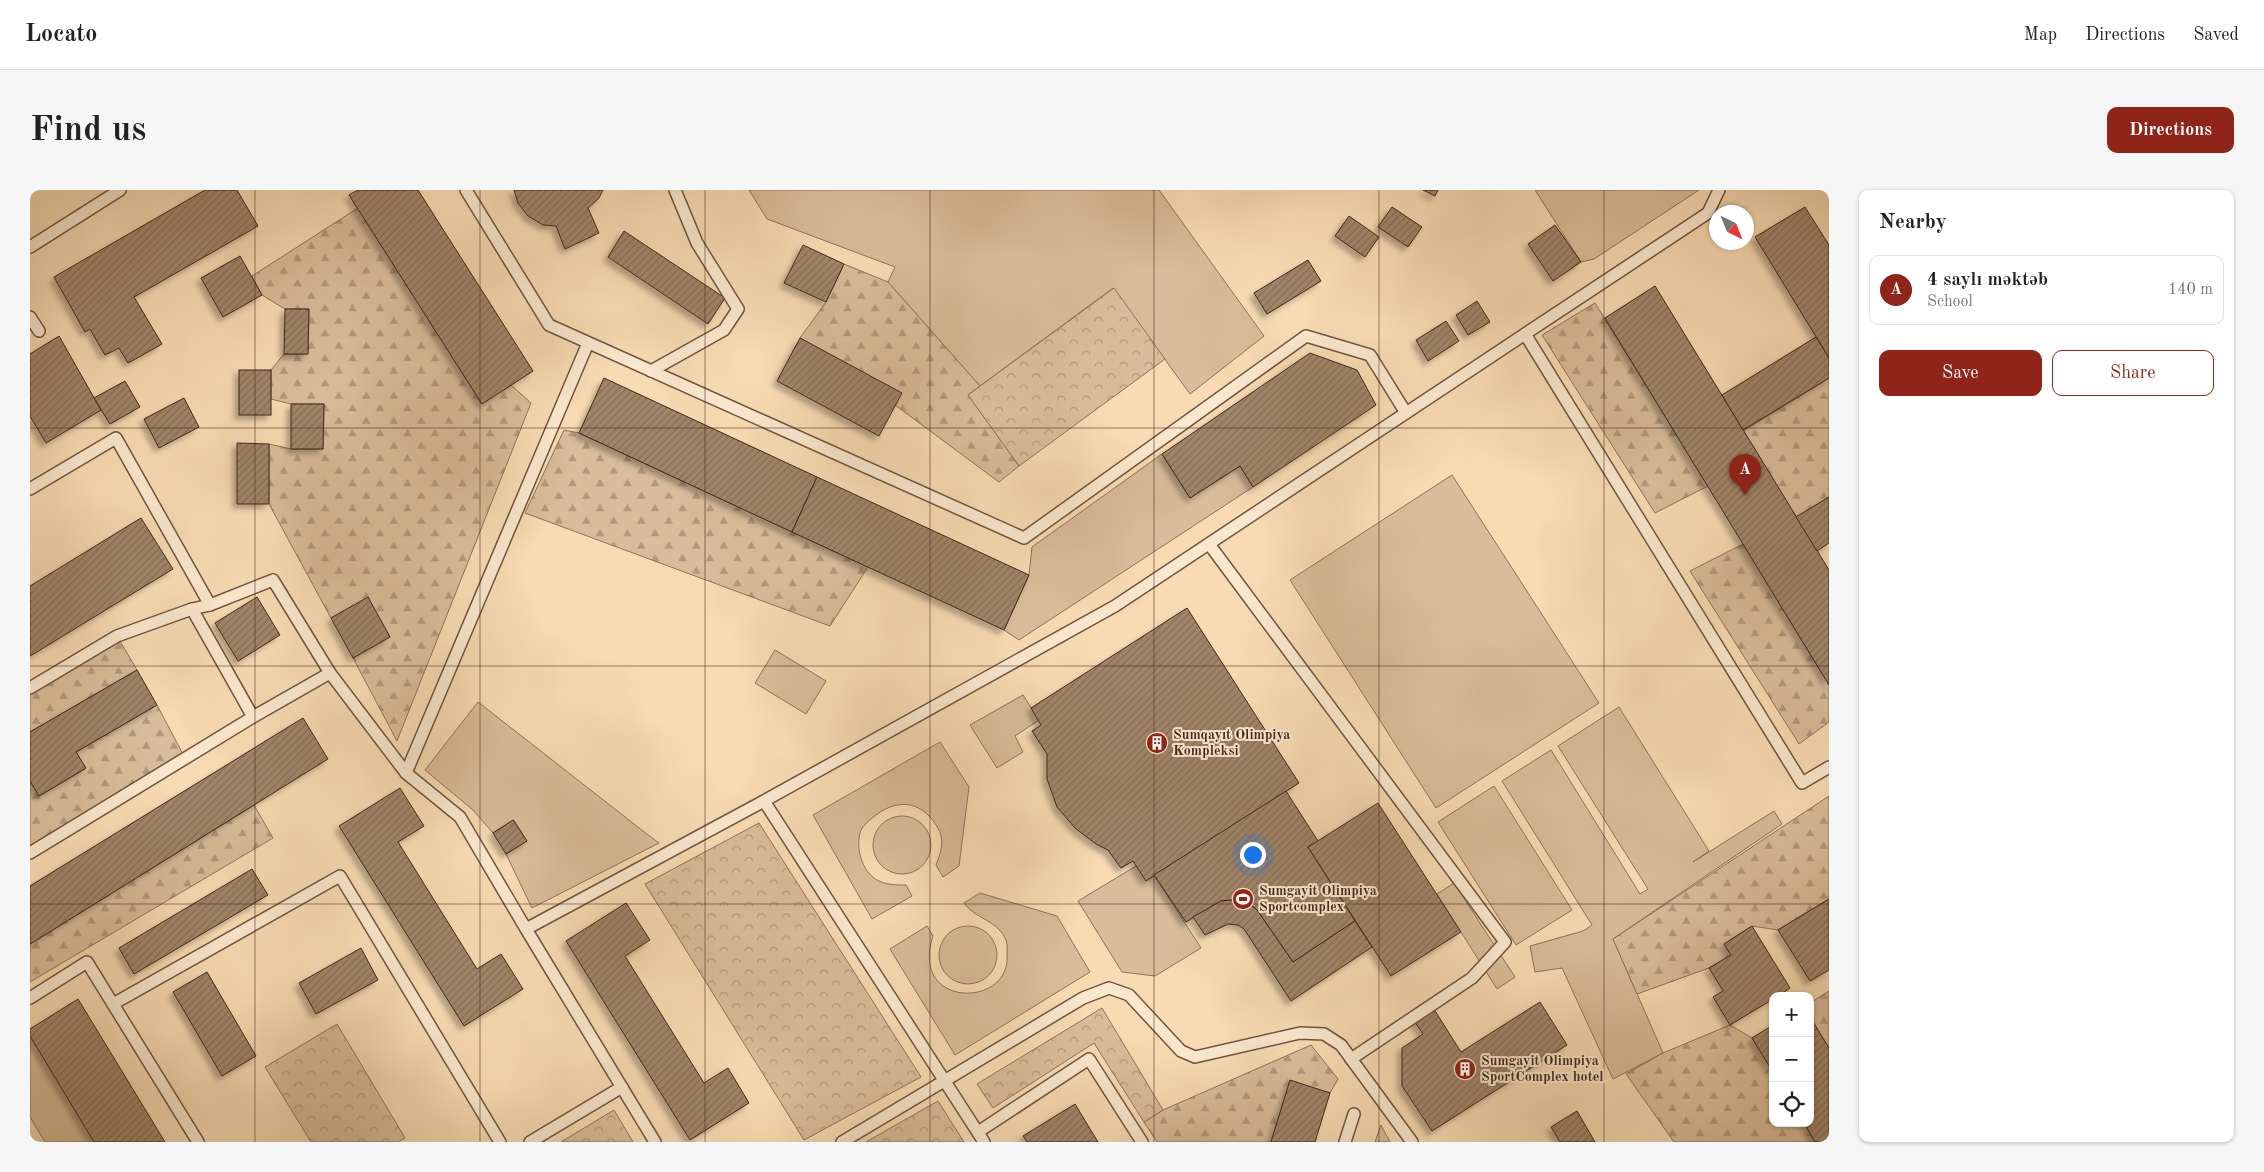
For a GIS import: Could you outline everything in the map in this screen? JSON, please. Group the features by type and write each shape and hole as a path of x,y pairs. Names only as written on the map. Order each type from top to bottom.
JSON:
{"lane":[{"path":"30,247 120,190"},
{"path":"466,190 549,325 1024,538 1306,336 1370,355 1406,412"},
{"path":"650,371 724,330 738,309 697,243 675,190"},
{"path":"526,930 1116,606 1708,213 1719,190"},
{"path":"30,317 39,331"},
{"path":"1525,334 1802,783 1829,767"},
{"path":"406,773 588,343"},
{"path":"30,490 116,438 210,605"},
{"path":"1209,544 1505,942 1472,978 1351,1059"},
{"path":"30,688 117,636 192,609 210,605 273,580 330,672 406,773 460,817 526,930 655,1142"},
{"path":"192,609 253,716"},
{"path":"30,853 253,716 330,672"},
{"path":"764,801 984,1142"},
{"path":"113,1004 340,876 500,1142"},
{"path":"30,998 87,962 198,1142"},
{"path":"842,1142 1083,998 1108,988 1129,995 1181,1051 1195,1057 1300,1033 1324,1034 1341,1045 1412,1142"},
{"path":"978,1132 1089,1059 1142,1142"},
{"path":"530,1142 622,1087"},
{"path":"1345,1142 1354,1114"}],"green space":[{"path":"749,190 1159,190 1264,336 1190,394 1113,288 980,386 888,282 895,267 767,219"},
{"path":"1535,190 1699,190 1594,259 1581,262"},
{"path":"358,208 481,403 511,385 531,403 397,741 353,658 390,637 368,598 331,618 269,504 269,444 291,449 323,449 324,404 291,404 271,399 271,370 284,354 308,354 309,309 285,309 262,295 252,276"},
{"path":"844,264 888,282 980,386 968,395 1019,466 999,482 895,405 901,393 800,338 826,302"},
{"path":"1114,288 1165,359 1019,466 968,395"},
{"path":"1595,303 1708,486 1655,513 1542,335"},
{"path":"1829,378 1829,497 1796,517 1743,431"},
{"path":"564,430 579,433 868,567 830,626 525,513"},
{"path":"1162,454 1190,498 1240,466 1253,487 1019,640 1004,630 1029,575 1032,547"},
{"path":"1452,475 1599,703 1436,808 1290,580"},
{"path":"1743,544 1829,685 1829,722 1799,744 1690,571"},
{"path":"117,636 137,670 30,732 30,688"},
{"path":"775,650 826,681 806,714 755,683"},
{"path":"1023,695 1039,720 1015,736 1023,752 997,768 970,725"},
{"path":"478,702 659,843 532,908 506,854 527,841 514,820 493,833 473,810 425,770"},
{"path":"157,705 185,758 30,853 30,781 39,796 85,769 76,752"},
{"path":"1619,707 1709,851 1693,862 1774,811 1782,824 1613,939 1663,1053 1613,1079 1562,968 1535,972 1530,946 1583,931 1592,925 1502,781 1551,750 1640,894 1648,889 1558,746"},
{"path":"940,742 969,787 959,866 943,877 936,865 942,846 941,834 935,823 923,811 916,807 900,805 892,806 877,814 862,828 859,842 861,858 868,872 873,877 886,883 906,885 912,896 872,919 813,815"},
{"path":"1494,786 1572,910 1516,945 1438,822"},
{"path":"1829,796 1829,899 1778,930 1752,926 1724,944 1731,955 1709,968 1637,994 1613,939"},
{"path":"254,805 273,838 30,982 30,944"},
{"path":"902,816 913,818 926,829 931,845 929,856 918,869 902,874 891,872 878,861 873,845 875,834 886,821"},
{"path":"759,823 921,1077 804,1140 645,884"},
{"path":"1136,866 1154,875 1201,948 1155,976 1122,972 1078,901"},
{"path":"1454,883 1515,977 1497,989 1437,894"},
{"path":"980,893 1057,916 1090,972 955,1055 890,949 927,926 933,936 929,960 935,977 947,988 962,993 979,992 993,985 1004,973 1007,944 998,928 974,913 964,903"},
{"path":"968,926 979,928 992,939 997,955 995,966 984,979 968,984 957,982 944,971 939,955 941,944 952,931"},
{"path":"1829,991 1829,1048 1814,1024 1814,1000"},
{"path":"1102,1008 1163,1110 1144,1122 1094,1043 993,1108 977,1084"},
{"path":"337,1024 405,1138 398,1142 311,1142 265,1067"},
{"path":"1730,1025 1752,1038 1769,1066 1769,1127 1806,1127 1815,1142 1674,1142 1626,1074 1663,1053"},
{"path":"30,1036 94,1142 45,1142 30,1117"},
{"path":"1311,1045 1338,1079 1330,1093 1290,1081 1271,1142 1157,1142 1144,1122 1163,1110"},
{"path":"938,1101 964,1142 866,1142"},
{"path":"614,1110 633,1142 561,1142"},
{"path":"1381,1125 1390,1142 1375,1142"}],"building":[{"path":"205,190 237,190 258,226 134,297 162,344 128,363 119,348 105,355 90,329 85,332 54,277"},
{"path":"358,190 418,190 533,371 482,404 349,195"},
{"path":"514,190 603,190 599,198 588,208 599,233 565,249 556,226 543,225 528,216 518,203"},
{"path":"1423,190 1438,190 1435,196"},
{"path":"1392,207 1422,227 1408,247 1378,227"},
{"path":"1805,207 1829,245 1829,358 1755,237"},
{"path":"1349,216 1379,237 1365,257 1335,236"},
{"path":"1555,225 1581,262 1553,281 1528,244"},
{"path":"624,231 725,298 708,324 608,257"},
{"path":"803,245 844,264 826,302 784,283"},
{"path":"240,256 262,295 223,317 201,278"},
{"path":"1308,260 1321,281 1267,314 1254,293"},
{"path":"1655,286 1829,570 1829,685 1605,318"},
{"path":"1477,301 1490,322 1468,335 1456,315"},
{"path":"285,309 309,309 308,354 284,354"},
{"path":"1446,321 1459,341 1428,361 1416,340"},
{"path":"59,336 101,410 46,443 30,416 30,354"},
{"path":"1816,337 1829,358 1829,378 1743,430 1722,395"},
{"path":"800,338 902,393 879,436 777,381"},
{"path":"1310,353 1357,370 1376,405 1253,487 1240,466 1190,498 1162,454"},
{"path":"239,370 271,370 271,415 239,415"},
{"path":"604,378 817,477 792,532 579,433"},
{"path":"125,381 140,407 110,424 94,398"},
{"path":"184,398 199,427 159,448 144,419"},
{"path":"291,404 324,404 323,449 291,449"},
{"path":"237,443 269,444 269,504 237,504"},
{"path":"817,477 1029,575 1004,630 792,532"},
{"path":"1829,497 1829,543 1817,551 1796,517"},
{"path":"141,518 173,569 30,656 30,586"},
{"path":"257,597 280,635 238,661 215,623"},
{"path":"368,597 390,637 353,658 331,618"},
{"name":"Sumqayıt Olimpiya Kompleksi","path":"1187,608 1299,783 1146,881 1133,861 1121,868 1108,850 1096,844 1075,828 1057,807 1047,779 1047,754 1032,731 1041,725 1031,708"},
{"path":"137,670 157,705 76,752 86,768 39,796 30,781 30,732"},
{"path":"303,718 328,759 30,944 30,886"},
{"path":"400,788 424,826 398,842 477,969 501,954 523,989 464,1026 339,826"},
{"path":"1286,791 1318,841 1308,847 1355,921 1293,962 1257,910 1243,899 1221,901 1186,922 1154,875"},
{"path":"1378,803 1461,932 1391,976 1308,847"},
{"path":"513,820 527,841 506,854 493,833"},
{"path":"252,869 268,895 134,974 119,948"},
{"path":"1243,899 1257,910 1293,962 1355,921 1372,947 1291,1001 1244,929 1238,925 1228,924 1205,935 1193,917 1221,901"},
{"path":"1829,899 1829,970 1810,981 1778,930"},
{"path":"626,903 650,940 625,956 704,1083 728,1068 749,1103 690,1140 566,941"},
{"path":"1752,926 1790,988 1784,992 1769,992 1769,1001 1730,1025 1713,997 1723,991 1709,968 1731,955 1724,944"},
{"path":"361,948 378,980 316,1014 299,983"},
{"path":"207,972 256,1056 222,1076 173,992"},
{"path":"78,999 165,1142 94,1142 30,1036 30,1029"},
{"name":"Sumgayit Olimpiya SportComplex hotel","path":"1540,1002 1567,1045 1432,1131 1402,1086 1402,1048 1423,1034 1412,1018 1432,1006 1461,1052"},
{"path":"1814,1024 1829,1048 1829,1142 1815,1142 1806,1127 1814,1127"},
{"path":"1769,1027 1769,1066 1752,1038"},
{"path":"1290,1080 1330,1093 1315,1142 1271,1142"},
{"path":"1075,1104 1098,1142 1027,1142 1023,1136"},
{"path":"1577,1111 1595,1142 1560,1142 1551,1127"}],"place":[{"name":"4 saylı məktəb","path":"1745,495"},
{"name":"Sumqayıt Olimpiya Kompleksi","path":"1157,743"},
{"name":"Sumgayit Olimpiya Sportcomplex","path":"1243,899"},
{"name":"Sumgayit Olimpiya SportComplex hotel","path":"1465,1069"}]}
